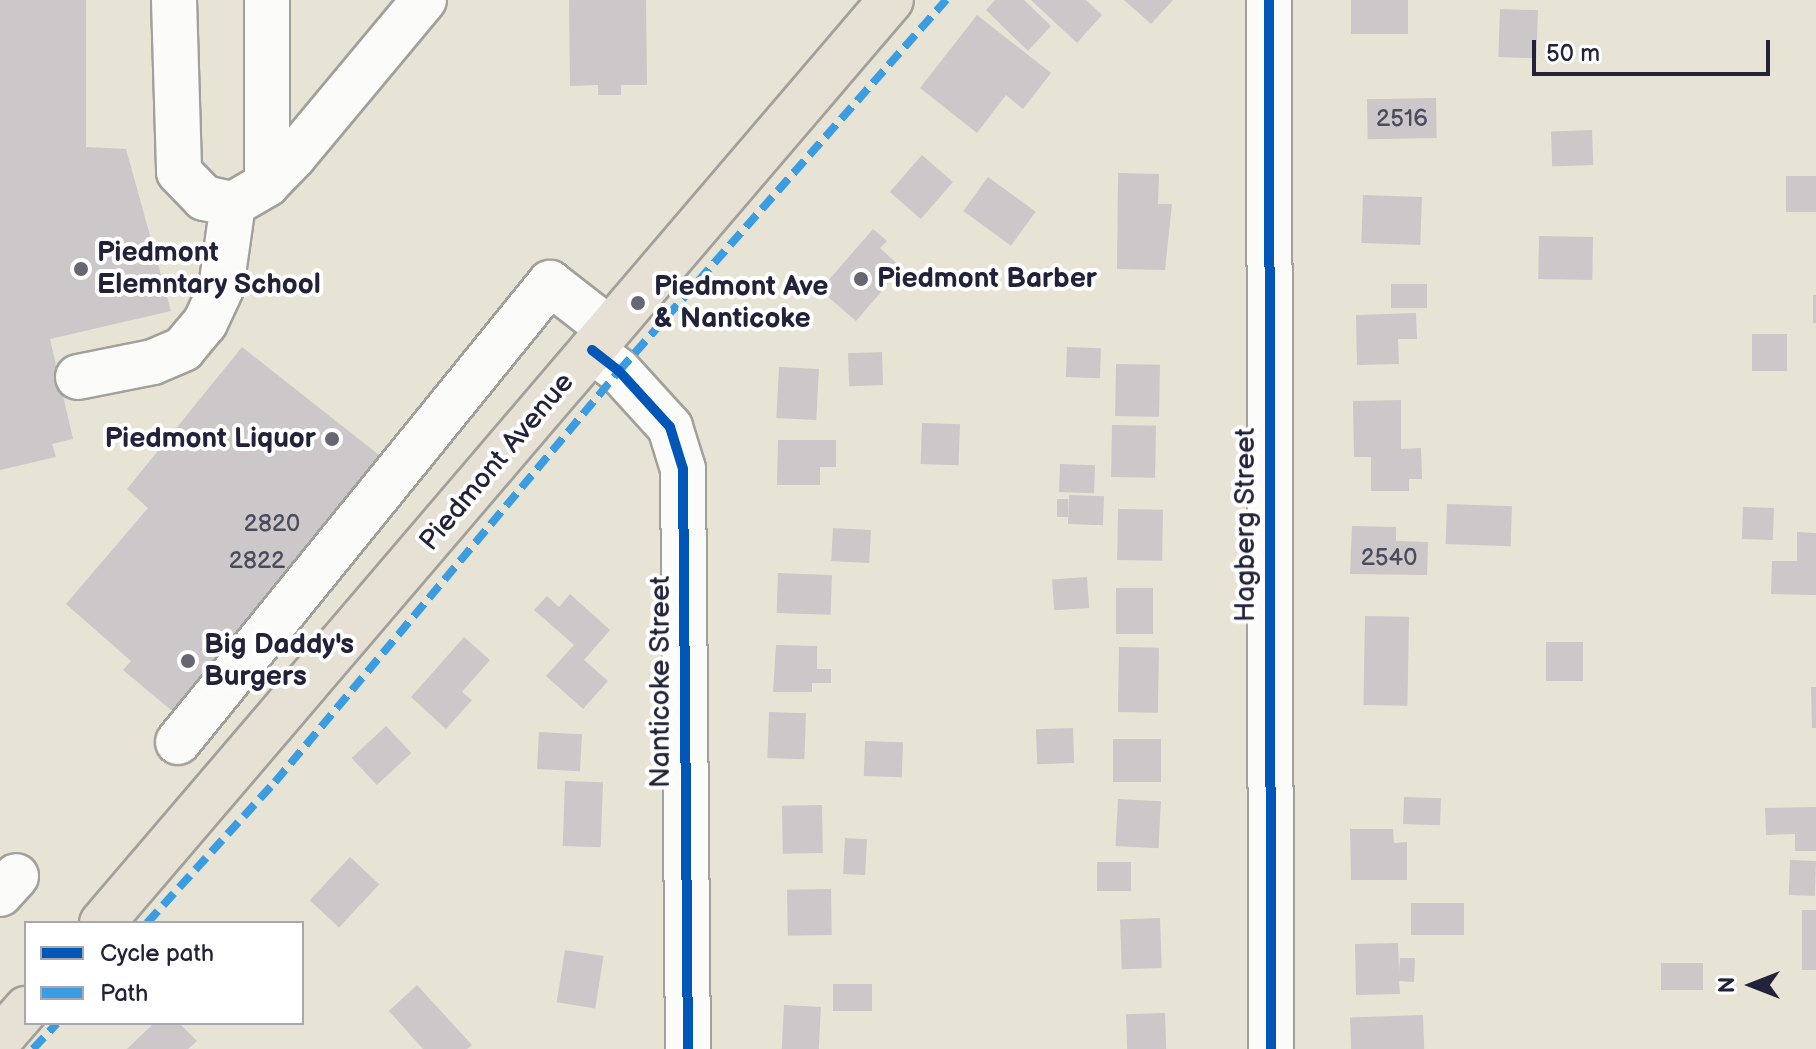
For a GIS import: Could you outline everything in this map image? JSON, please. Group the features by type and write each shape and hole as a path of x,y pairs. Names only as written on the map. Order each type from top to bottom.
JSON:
{"main road":[{"name":"Piedmont Avenue","path":"104,921 891,0"},
{"path":"0,1039 24,1011"}],"street":[{"path":"174,0 179,172 204,198 250,194 424,0"},
{"path":"78,377 153,362 183,349 205,323 221,288 250,194 267,0"},
{"name":"Hagberg Street","path":"1269,0 1271,1049"},
{"name":"Nanticoke Street","path":"178,742 550,283 600,340 619,371 670,427 683,469 688,1049"}],"building":[{"name":"Piedmont Elemntary School","path":"0,0 86,0 86,147 126,149 171,311 50,339 73,439 52,444 56,457 0,470"},
{"path":"569,0 646,0 647,85 621,85 621,95 598,95 598,85 570,86"},
{"path":"995,0 1024,0 1051,26 1028,51 986,10"},
{"path":"1031,0 1086,0 1102,15 1077,43"},
{"path":"1124,0 1173,0 1151,24"},
{"path":"1351,0 1408,0 1408,34 1351,34"},
{"path":"1500,9 1538,10 1536,58 1498,57"},
{"path":"977,15 1051,73 1023,109 1006,95 977,133 920,88"},
{"path":"1436,98 1437,138 1368,139 1367,99"},
{"path":"1592,130 1593,165 1552,166 1551,131"},
{"path":"922,155 953,182 921,219 890,192"},
{"path":"1118,173 1159,174 1158,204 1172,204 1165,270 1117,269"},
{"path":"1786,176 1816,176 1816,212 1786,212"},
{"path":"988,177 1036,212 1011,246 963,211"},
{"path":"1363,195 1422,197 1420,245 1361,243"},
{"name":"Piedmont Barber","path":"873,229 887,241 880,248 902,268 856,321 820,290"},
{"path":"1539,236 1593,237 1592,280 1538,279"},
{"path":"1391,284 1427,284 1427,308 1391,308"},
{"path":"1813,295 1816,295 1816,323 1813,323"},
{"path":"1416,313 1417,339 1398,339 1399,364 1357,365 1356,315"},
{"path":"1752,334 1787,334 1787,371 1752,371"},
{"path":"242,347 388,462 177,715 123,670 131,661 66,604 148,508 127,489"},
{"path":"1067,347 1101,348 1100,378 1066,377"},
{"path":"882,352 883,385 849,386 848,353"},
{"path":"1116,364 1160,365 1159,417 1115,416"},
{"path":"779,367 819,369 816,420 776,418"},
{"path":"1401,400 1401,449 1421,448 1422,479 1409,479 1409,491 1371,491 1371,457 1354,457 1353,401"},
{"path":"922,423 960,424 959,465 921,464"},
{"path":"1112,425 1156,426 1155,478 1111,477"},
{"path":"778,440 836,440 836,467 820,467 820,485 777,485"},
{"path":"1060,464 1095,465 1094,493 1059,492"},
{"path":"1069,495 1104,496 1103,525 1068,524"},
{"path":"1057,499 1068,499 1068,517 1057,517"},
{"path":"1447,504 1512,506 1511,546 1446,544"},
{"path":"1743,507 1774,508 1773,540 1742,539"},
{"path":"1118,509 1163,510 1162,561 1117,560"},
{"path":"1352,526 1396,527 1396,541 1428,542 1427,575 1350,574"},
{"path":"833,528 871,530 869,563 831,561"},
{"path":"1797,532 1816,533 1816,595 1771,594 1772,561 1797,561"},
{"path":"778,573 832,575 831,615 777,613"},
{"path":"1087,577 1089,608 1054,610 1052,579"},
{"path":"1116,588 1153,588 1153,634 1116,634"},
{"path":"570,594 610,630 584,660 608,681 583,709 546,676 574,645 534,610 547,596 559,607"},
{"path":"1365,616 1409,617 1407,706 1363,705"},
{"path":"464,637 490,660 462,692 472,700 446,729 411,697"},
{"path":"1546,642 1583,642 1583,681 1546,681"},
{"path":"776,645 817,646 817,669 831,669 831,683 812,683 812,692 773,692"},
{"path":"1119,647 1159,648 1158,713 1118,712"},
{"path":"1811,687 1816,687 1816,728 1812,728"},
{"path":"769,712 806,713 804,759 767,758"},
{"path":"386,726 411,753 377,785 352,758"},
{"path":"1073,728 1074,763 1037,764 1036,729"},
{"path":"539,732 582,734 580,771 537,769"},
{"path":"1113,739 1161,739 1161,782 1113,782"},
{"path":"865,741 903,742 902,777 864,776"},
{"path":"565,781 603,782 601,847 563,846"},
{"path":"1404,797 1441,798 1440,825 1403,824"},
{"path":"1118,799 1161,801 1158,848 1116,846"},
{"path":"822,805 823,853 783,854 782,806"},
{"path":"1816,807 1816,851 1795,851 1795,834 1766,835 1765,808"},
{"path":"1350,829 1393,829 1394,843 1407,842 1407,880 1351,880"},
{"path":"845,838 867,839 865,875 843,874"},
{"path":"350,857 379,884 339,927 310,900"},
{"path":"1790,860 1816,861 1815,896 1789,895"},
{"path":"1097,862 1131,862 1131,891 1097,891"},
{"path":"831,889 832,935 788,936 787,890"},
{"path":"1411,903 1464,903 1464,935 1411,935"},
{"path":"1802,910 1816,910 1816,970 1802,970"},
{"path":"1160,918 1162,968 1122,969 1120,919"},
{"path":"1398,943 1399,972 1400,958 1415,958 1414,982 1399,981 1400,994 1356,995 1355,944"},
{"path":"565,950 604,956 595,1008 557,1002"},
{"path":"1661,963 1703,963 1703,990 1661,990"},
{"path":"833,984 872,984 872,1011 833,1011"},
{"path":"417,985 472,1045 467,1049 423,1049 389,1011"},
{"path":"784,1005 821,1007 819,1049 782,1049"},
{"path":"1165,1013 1166,1049 1127,1049 1126,1014"},
{"path":"1423,1015 1424,1049 1351,1049 1350,1018"},
{"path":"152,1025 181,1025 197,1041 188,1049 127,1049"}],"marked path":[{"path":"149,921 275,782 619,371 946,0"},
{"path":"33,1049 55,1025"}],"cycle path":[{"path":"1269,0 1271,1049"},
{"path":"592,350 619,371 670,427 683,469 688,1049"}],"place":[{"name":"Piedmont Elemntary School","path":"81,269"},
{"name":"Piedmont Barber","path":"861,279"},
{"name":"Piedmont Ave & Nanticoke","path":"638,303"},
{"name":"Piedmont Liquor","path":"332,439"},
{"name":"Big Daddy's Burgers","path":"188,661"}]}
